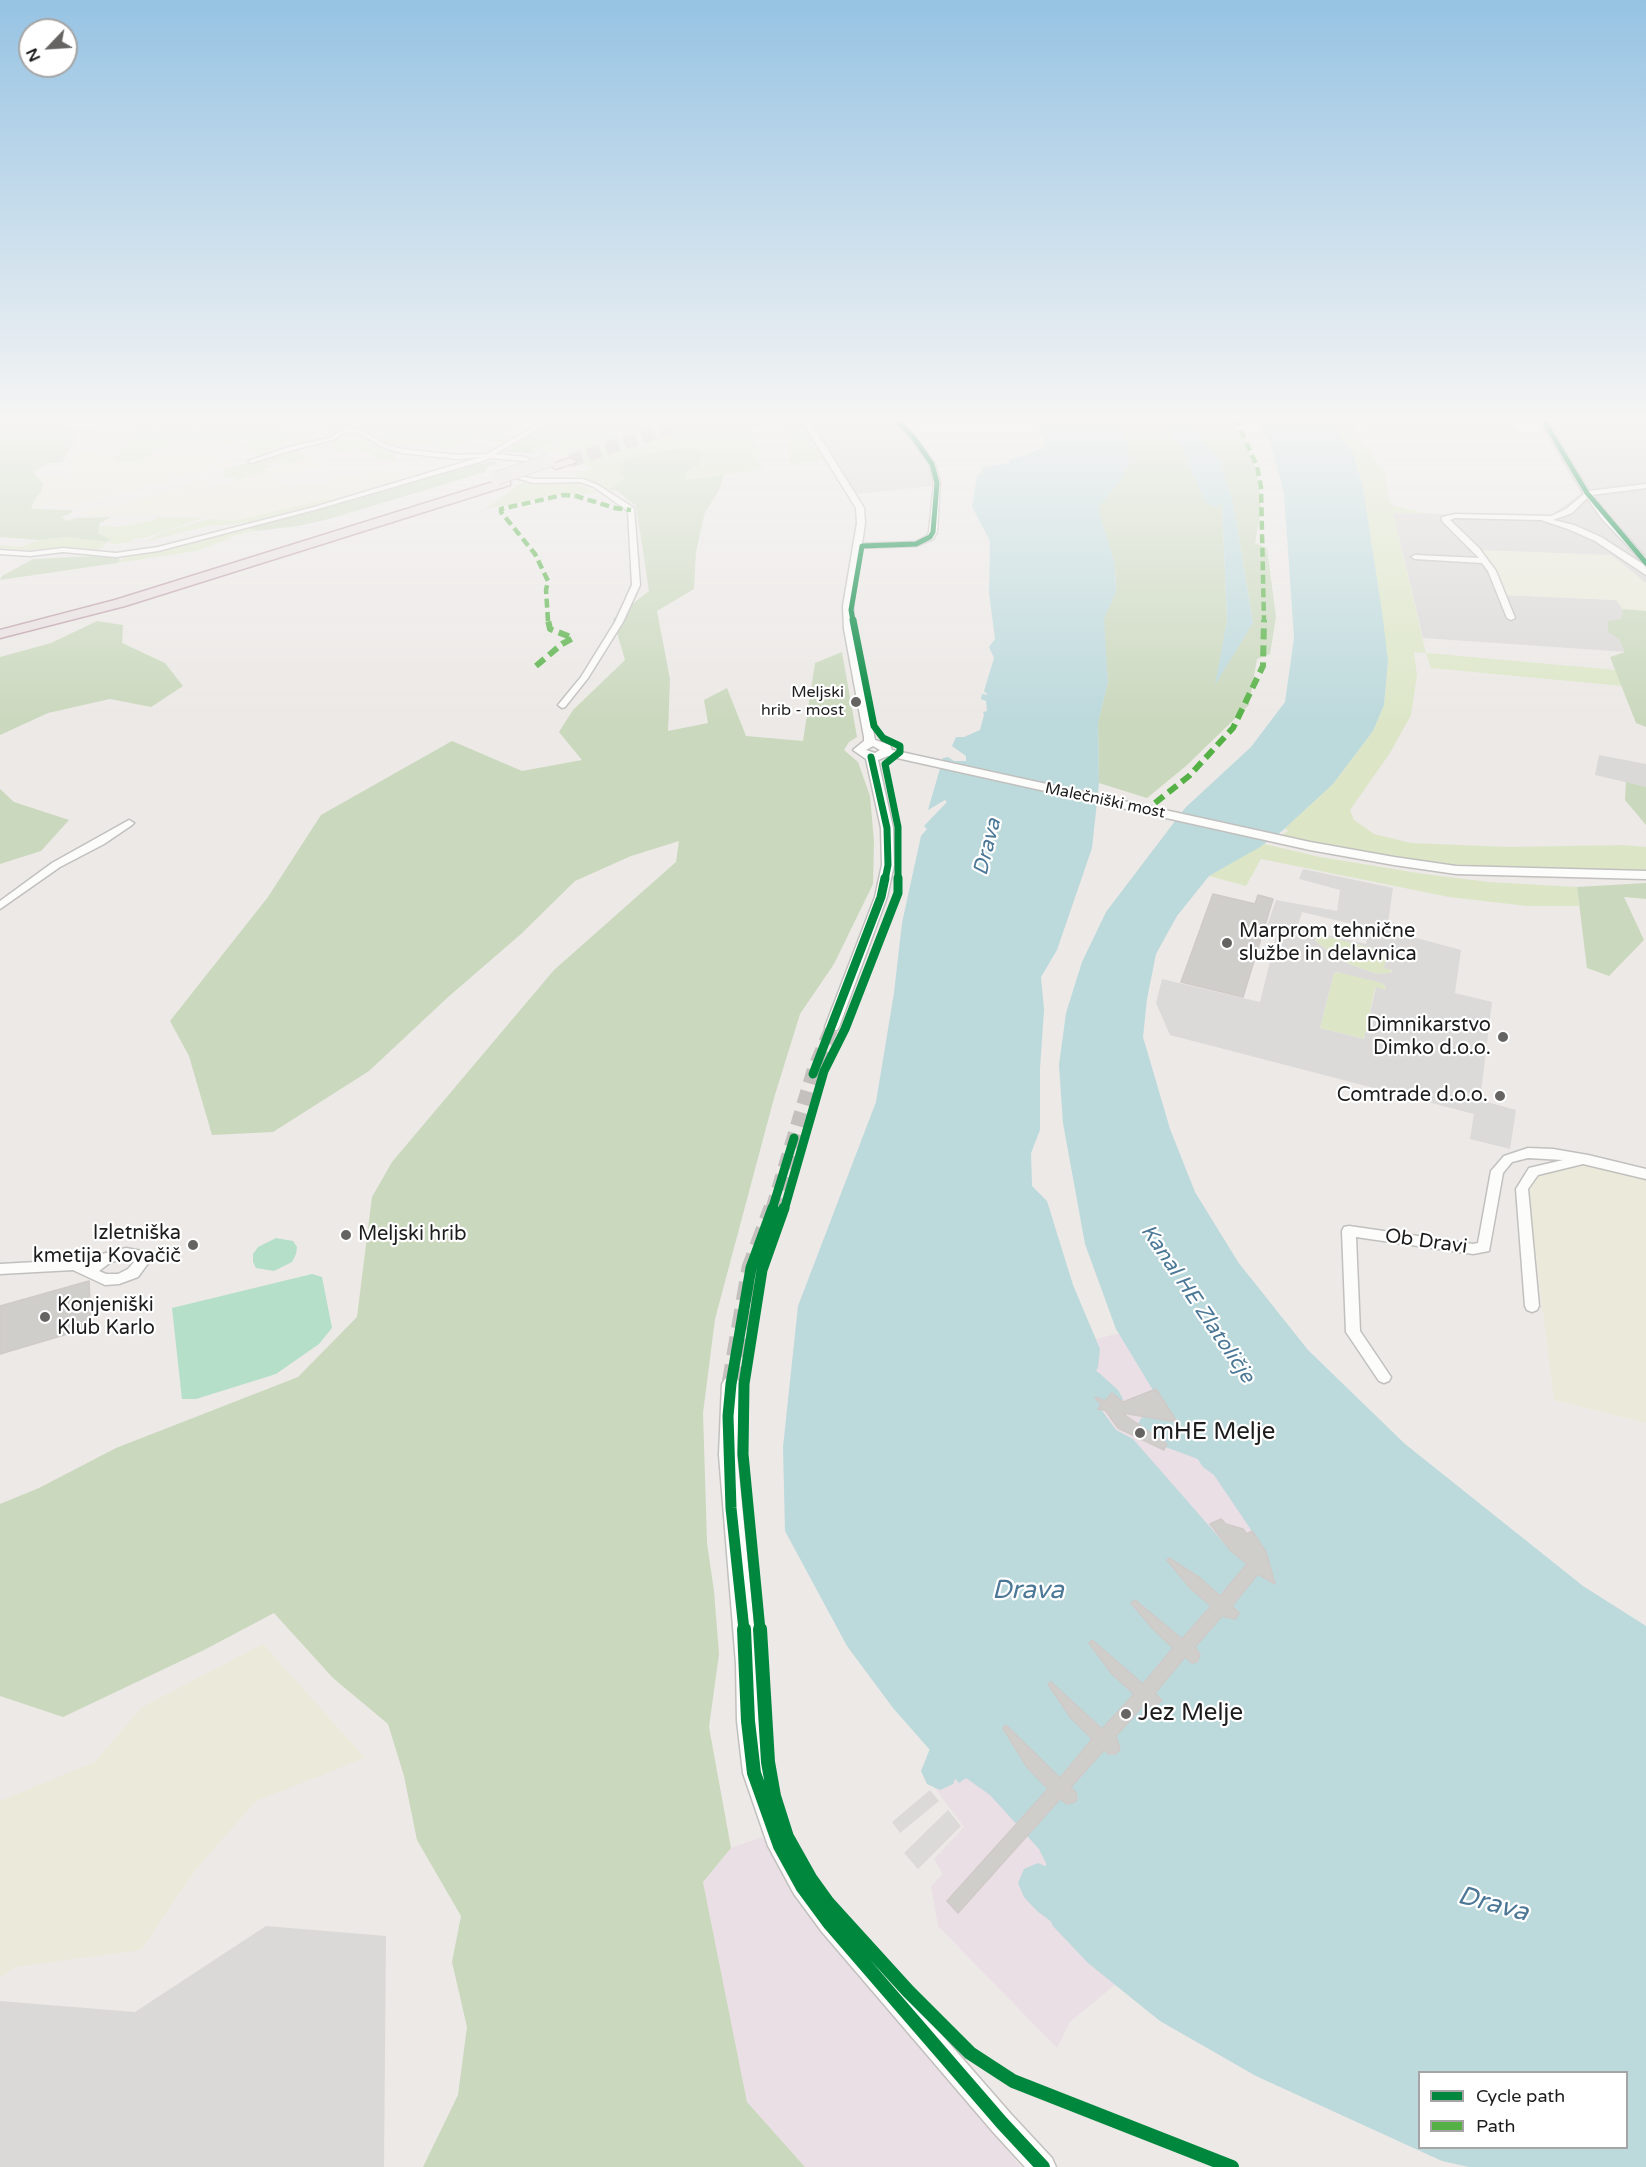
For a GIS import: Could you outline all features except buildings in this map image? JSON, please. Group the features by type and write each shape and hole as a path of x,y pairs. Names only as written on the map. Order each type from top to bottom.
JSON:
{"highway":[{"path":"0,625 113,597 371,519"},
{"path":"0,634 131,599 379,519"}],"street":[{"path":"0,561 19,554 51,550 108,555 144,552 273,519"},
{"path":"562,705 584,678 619,622 636,585 631,519"},
{"path":"861,519 850,583 849,629 870,737 869,743"},
{"path":"857,546 916,544 930,537 933,532 934,519"},
{"path":"1445,519 1492,571 1510,618"},
{"path":"1540,519 1571,527 1598,539 1640,566 1646,573"},
{"path":"1607,519 1646,563"},
{"path":"0,552 19,554"},
{"path":"1415,558 1484,561"},
{"path":"869,743 883,745 886,752 871,757 862,754 859,750 862,745 869,743"},
{"name":"Malečniški most","path":"886,752 1310,846 1456,870 1532,874 1646,875"},
{"path":"832,1027 881,897 888,865 887,828 871,757"},
{"path":"0,906 56,865 100,842 129,823"},
{"name":"Ob Dravi","path":"1384,1377 1353,1332 1349,1231 1473,1249 1484,1247 1497,1171 1508,1159 1528,1153 1553,1154 1588,1160 1646,1174"},
{"name":"Ob Dravi","path":"1532,1306 1522,1189 1534,1171 1588,1160"},
{"path":"0,1269 74,1265 90,1271"},
{"path":"731,1384 728,1455 747,1664 748,1721 754,1773 765,1809 780,1846 802,1886 830,1924 894,1995 1002,2123 1043,2167"}],"shaded area":[{"path":"211,519 242,519 234,521"},
{"path":"1395,519 1646,519 1646,583 1611,555 1505,595 1617,600 1623,609 1619,639 1626,652 1423,638"},
{"path":"1479,550 1611,555 1646,583 1646,611 1623,609 1616,600 1505,595"},
{"path":"1599,755 1646,764 1646,787 1595,775"},
{"path":"1303,869 1393,888 1387,930 1461,950 1455,993 1492,1002 1480,1100 1516,1110 1510,1149 1470,1139 1474,1114 1170,1035 1156,1003 1162,979 1260,1002 1278,929 1267,926 1276,900 1337,911 1340,890 1299,879","holes":["1302,912 1369,928 1366,944 1297,928","1317,934 1388,952 1384,968 1392,970 1391,973 1377,974 1349,964 1315,940","1334,973 1382,983 1386,987 1386,990 1376,987 1364,1039 1320,1028"]},
{"path":"1591,1165 1646,1179 1646,1423 1554,1400 1528,1192 1539,1176 1557,1170"},
{"path":"1133,1330 1295,1581 1118,1982 1070,2022 1057,2048 938,1926 931,1886 943,1874 934,1859 964,1827 931,1783 931,1755 974,1740 1096,1339"},
{"path":"263,1644 365,1758 256,1801 196,1869 141,1950 15,1967 0,1978 0,1801 95,1762 142,1707"},
{"path":"930,1790 939,1801 900,1833 892,1822"},
{"path":"948,1810 961,1826 918,1869 904,1853"},
{"path":"762,1837 868,1977 1021,2167 805,2167 747,2102 703,1882 731,1848"},
{"path":"266,1926 386,1936 384,2167 0,2167 0,2001 135,2012"}],"green space":[{"path":"0,519 64,519 66,521 107,519 100,523 98,533 110,540 107,542 66,537 39,540 0,537"},
{"path":"200,519 143,538 133,539 132,542 113,544 98,533 101,526 119,527 155,520"},
{"path":"209,519 234,521 261,519 203,527 145,542 163,532"},
{"path":"275,519 328,519 257,531 247,527"},
{"path":"638,519 703,519 696,552 694,589 657,611 670,679 668,731 708,723 704,700 727,688 746,736 803,741 815,663 842,652 857,737 849,742 844,750 858,762 870,796 874,842 873,884 834,964 800,1014 774,1098 715,1319 703,1413 707,1543 714,1591 719,1654 709,1727 731,1848 703,1882 747,2102 805,2167 423,2167 458,2095 467,2027 452,1962 461,1916 417,1840 404,1776 388,1724 333,1678 274,1613 202,1651 63,1717 0,1696 0,1504 39,1488 116,1448 298,1377 357,1317 372,1197 392,1162 554,970 676,862 679,841 631,856 575,881 521,934 447,998 369,1071 273,1132 212,1135 189,1056 170,1021 268,897 321,815 452,741 522,771 582,760 559,732 573,710 625,660 613,619 649,591"},
{"path":"1101,519 1223,519 1227,620 1216,682 1253,623 1236,519 1259,519 1255,543 1267,548 1276,617 1270,654 1257,659 1249,705 1186,766 1147,798 1099,783 1098,723 1108,682 1103,619 1116,591 1115,565"},
{"path":"1368,519 1394,519 1426,653 1414,652 1417,675 1411,715 1390,753 1350,810 1354,820 1374,834 1411,843 1509,847 1624,845 1646,847 1646,871 1523,870 1451,865 1399,859 1280,836 1288,831 1285,828 1333,784 1373,731 1384,705 1388,661"},
{"path":"247,527 257,531 231,536 231,538 197,551 117,563 141,553"},
{"path":"66,537 107,542 102,548 96,550 66,547 30,550 0,548 0,545 21,547 39,540"},
{"path":"118,557 120,560 117,563 0,580 2,576 33,559"},
{"path":"1623,609 1646,611 1646,727 1636,723 1610,657 1625,652 1619,639 1608,632 1608,621 1621,619"},
{"path":"97,621 123,625 122,643 165,663 183,686 151,707 110,699 48,713 0,735 0,657 51,643"},
{"path":"1426,653 1616,670 1622,686 1431,668"},
{"path":"1626,782 1646,787 1646,825 1625,800"},
{"path":"0,789 14,802 69,820 41,851 0,864"},
{"path":"1264,844 1320,857 1424,874 1489,882 1577,887 1579,906 1527,906 1449,897 1261,859 1246,886 1209,876"},
{"path":"1646,883 1646,899 1624,897 1644,940 1609,976 1587,968 1577,887"},
{"path":"1317,934 1388,952 1391,973 1377,974 1349,964 1319,944 1315,940"},
{"path":"1341,972 1382,983 1386,988 1386,990 1375,988 1364,1039 1320,1028 1334,973"},
{"path":"276,1238 293,1241 297,1247 292,1262 274,1271 256,1268 253,1254 258,1247"},
{"path":"312,1274 322,1277 332,1328 319,1344 276,1374 196,1399 182,1399 172,1308"}],"water":[{"name":"Kanal HE Zlatoličje","path":"978,519 1101,519 1115,565 1116,592 1104,619 1108,682 1098,723 1099,783 1092,848 1057,950 1041,977 1044,1010 1040,1068 1040,1130 1031,1153 1032,1186 1047,1201 1073,1285 1100,1349 1098,1367 1087,1390 1116,1430 1133,1439 1231,1551 1261,1575 1272,1574 1266,1552 1214,1475 1203,1467 1168,1415 1116,1329 1085,1244 1063,1123 1059,1065 1066,1013 1082,962 1106,912 1185,808 1251,747 1285,702 1294,638 1286,519 1368,519 1388,661 1384,705 1373,731 1333,784 1282,831 1260,847 1209,876 1177,916 1156,954 1147,999 1143,1037 1170,1129 1195,1192 1238,1262 1308,1350 1405,1444 1583,1586 1646,1626 1646,2167 1469,2167 1442,2161 1256,2076 1160,2021 1088,1963 1052,1925 1047,1895 1046,1863 1039,1849 990,1795 966,1778 959,1783 893,1708 847,1646 785,1531 783,1447 798,1306 876,1102 894,993 902,923 921,836 927,829 924,826 947,802 945,800 928,810 943,758 966,761 966,756 952,746 956,737 964,737 980,730 983,712 987,711 986,701 981,699 982,694 988,695 984,691 994,658 989,647 995,639 989,593 990,541"},
{"path":"1223,519 1236,519 1253,623 1215,685 1227,620"}],"waterway":[{"name":"Drava","path":"1060,1367 1087,1381 1107,1399"},
{"name":"Drava","path":"1152,1428 1217,1452"},
{"name":"Drava","path":"940,1771 955,1732"},
{"name":"Drava","path":"1038,1883 1051,1897 1074,1914"}],"tunnel":[{"path":"772,1210 814,1069 832,1027"},
{"path":"731,1384 751,1268 773,1208"}],"marked path":[{"path":"507,519 535,554 548,581 546,590 550,629 573,638 562,644 536,666"},
{"path":"1155,803 1189,776 1233,728 1263,666 1262,519"}],"cycle path":[{"path":"934,519 933,532 930,537 916,544 862,546 851,610 874,726 883,738 900,746 900,752 885,764 898,827 898,893 845,1029 824,1071 788,1198 762,1270 744,1384 743,1454 757,1583 768,1762 774,1796 787,1837 810,1878 828,1903 908,1991 970,2053 1013,2081 1232,2167"},
{"path":"1607,519 1646,563"},
{"path":"813,1074 881,897 888,865 887,828 871,757"},
{"path":"794,1138 777,1196 751,1268 731,1384 728,1416 731,1508 747,1664 748,1721 754,1773 780,1846 802,1886 830,1924 1002,2123 1043,2167"}],"place":[{"name":"Meljski hrib - most","path":"856,702"},
{"name":"Marprom tehnične službe in delavnica","path":"1227,943"},
{"name":"Dimnikarstvo Dimko d.o.o.","path":"1503,1037"},
{"name":"Comtrade d.o.o.","path":"1500,1096"},
{"name":"Meljski hrib","path":"346,1235"},
{"name":"Izletniška kmetija Kovačič","path":"193,1245"},
{"name":"Konjeniški Klub Karlo","path":"45,1317"},
{"name":"mHE Melje","path":"1140,1433"},
{"name":"Jez Melje","path":"1126,1714"}]}
